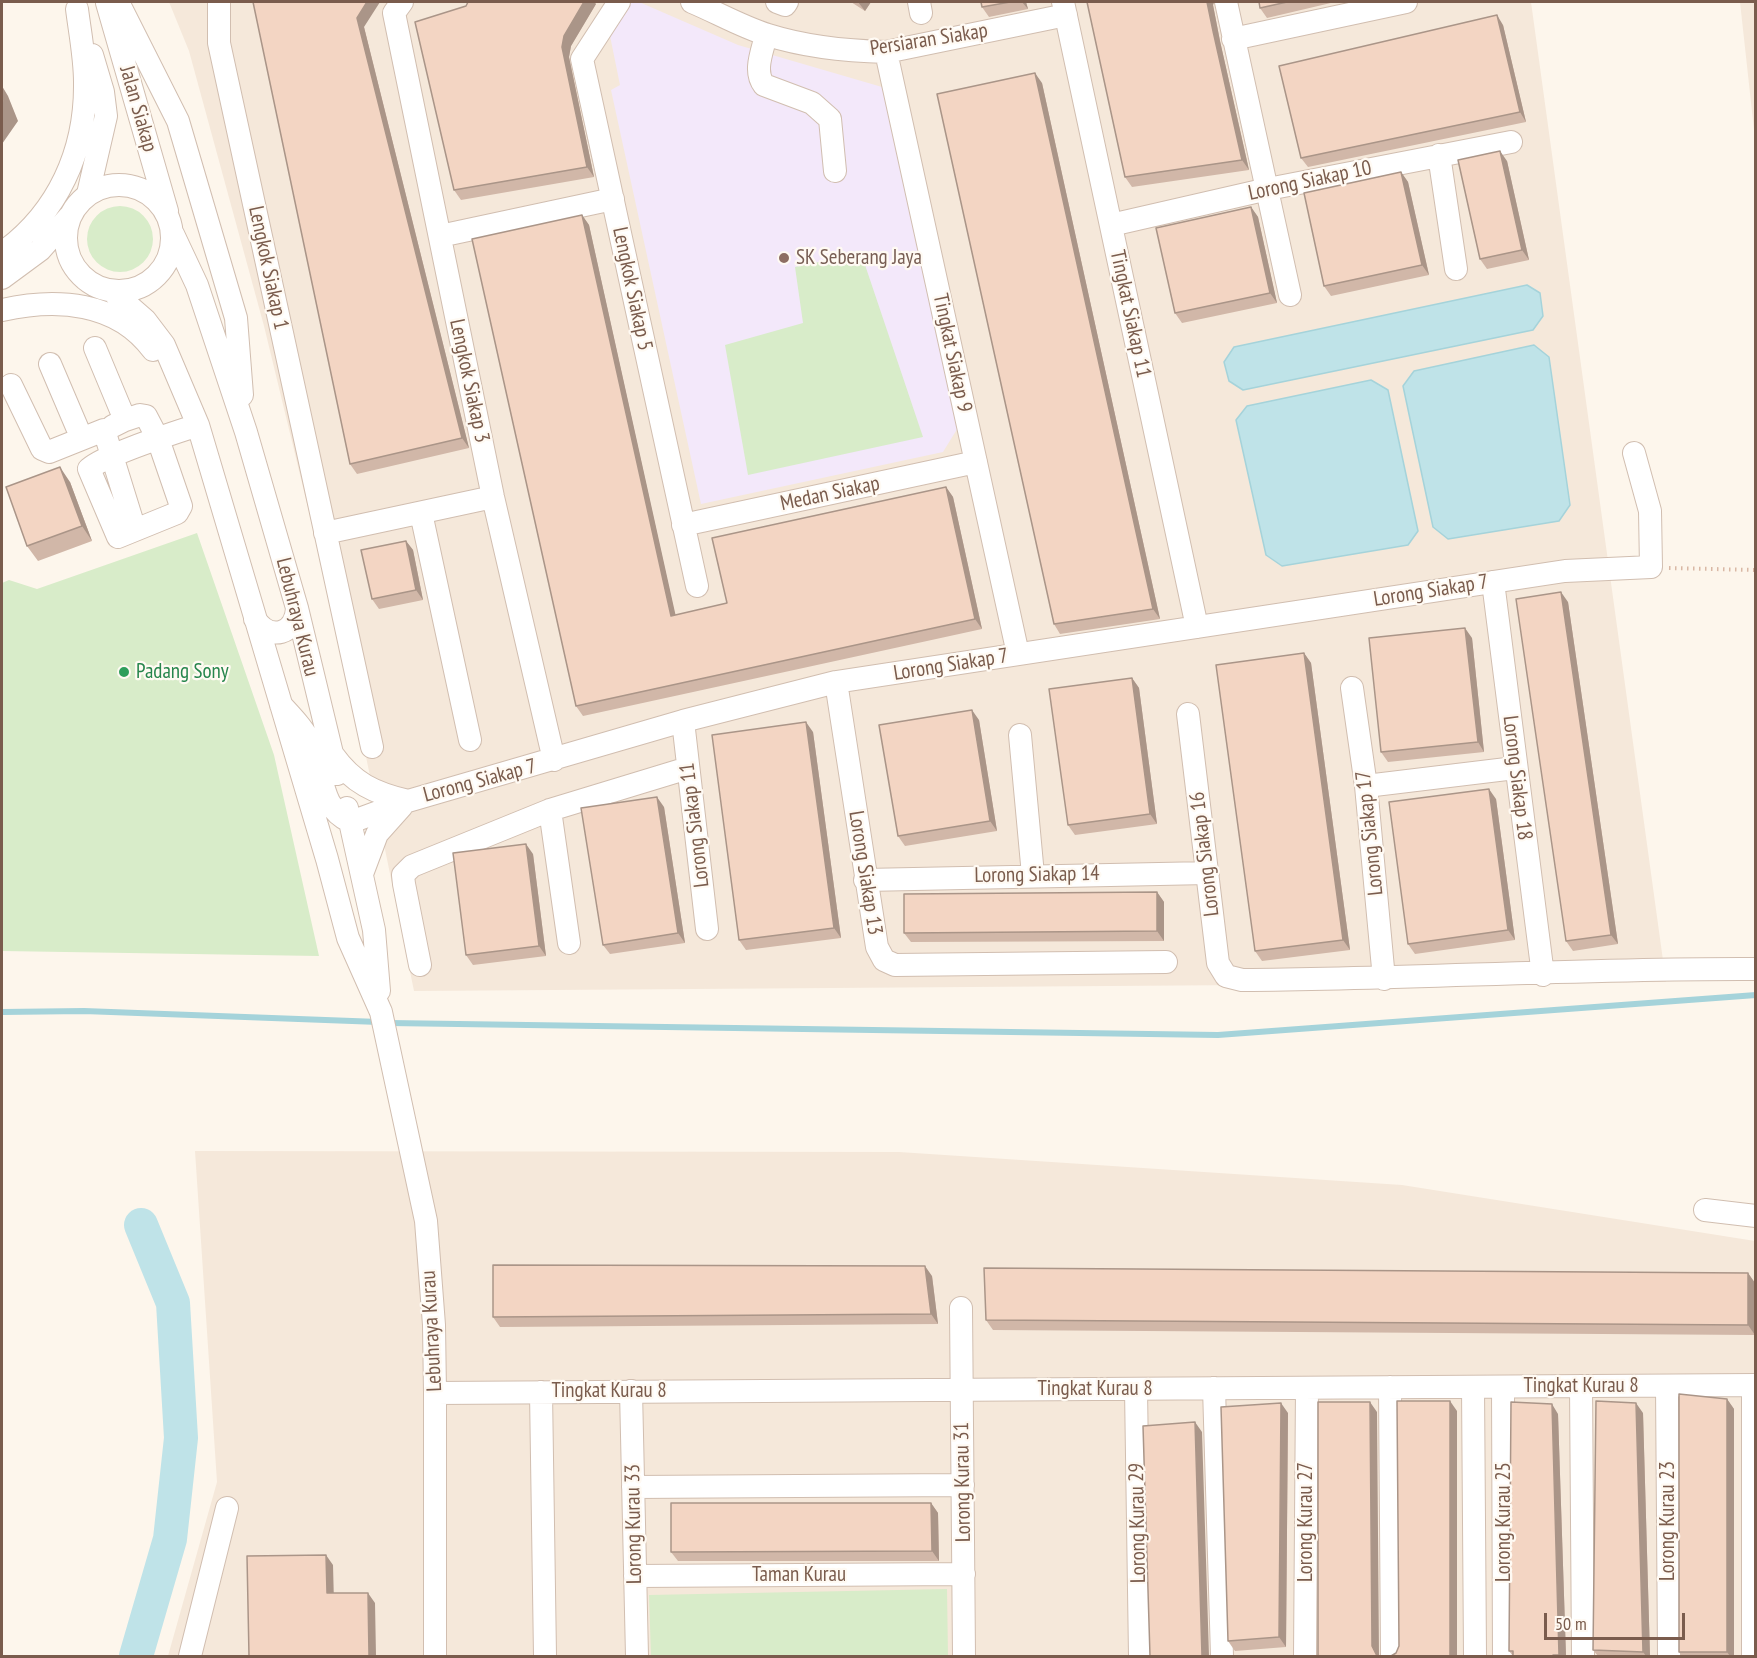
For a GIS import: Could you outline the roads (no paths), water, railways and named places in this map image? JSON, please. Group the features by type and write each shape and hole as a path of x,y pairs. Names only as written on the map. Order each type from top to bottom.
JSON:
{"street":[{"name":"Jalan Siakap","path":"106,2 170,225"},
{"path":"118,2 178,121 236,318 246,432"},
{"name":"Lengkok Siakap 1","path":"219,2 219,43 372,747"},
{"name":"Lengkok Siakap 3","path":"402,2 394,13 493,497 554,760"},
{"name":"Lengkok Siakap 5","path":"619,2 582,59 697,586"},
{"name":"Persiaran Siakap","path":"692,2 766,34 824,49 886,51 1065,8"},
{"path":"1226,2 1290,295"},
{"path":"1233,39 1406,2"},
{"name":"Jalan Siakap","path":"76,5 103,92 106,116 88,194"},
{"path":"2,253 32,229 46,213 58,194 72,161 85,107 85,80 76,5"},
{"name":"Tingkat Siakap 11","path":"1065,8 1197,627"},
{"path":"766,34 758,72 760,80 764,85 812,103 830,119 835,171"},
{"name":"Tingkat Siakap 9","path":"886,51 1018,654"},
{"name":"Lorong Siakap 10","path":"1111,225 1268,189 1511,142"},
{"path":"1439,155 1456,269"},
{"path":"2,278 40,250 88,194 106,186 124,184 142,190 158,201 170,225 172,250 166,264 157,277 137,289 52,288 2,296"},
{"path":"440,237 613,199"},
{"path":"69,217 65,237 69,257 79,274 104,289"},
{"name":"Lebuhraya Kurau","path":"170,225 197,285 246,432 297,608 330,752 351,822 374,930 381,1011 426,1221 434,1325 435,1656"},
{"name":"Lebuhraya Kurau","path":"104,289 145,320 164,345 198,424 348,938 381,1011"},
{"path":"2,310 25,305 62,302 88,306 120,320 147,343 186,395"},
{"path":"95,348 125,420"},
{"path":"50,364 82,439"},
{"path":"11,385 42,449 49,453 125,420 140,415 146,416 158,439 181,506 177,513 118,537 90,469 113,457 158,439 198,424"},
{"path":"104,430 113,457"},
{"name":"Lorong Siakap 7","path":"351,822 408,801 682,721 836,682 1565,571 1651,567 1650,511 1634,453"},
{"name":"Medan Siakap","path":"684,525 976,462"},
{"path":"325,533 493,497"},
{"path":"421,513 470,740"},
{"name":"Lorong Siakap 18","path":"1493,582 1543,975"},
{"path":"255,619 265,631 276,633 292,625 296,618 297,608"},
{"name":"Lorong Siakap 13","path":"836,682 865,880 877,947 884,960 895,964 1166,962"},
{"name":"Lorong Siakap 17","path":"1353,688 1366,786 1384,979"},
{"path":"281,705 299,724 312,747 330,807 339,817 351,822"},
{"name":"Lorong Siakap 16","path":"1188,714 1218,963 1226,976 1242,980 1384,979"},
{"name":"Lorong Siakap 11","path":"682,721 707,929"},
{"path":"1020,735 1034,875"},
{"path":"330,752 346,773 361,786 382,795 408,801"},
{"path":"420,964 403,875 412,866 549,810 688,768"},
{"path":"1366,786 1515,768"},
{"path":"362,874 377,834 408,801"},
{"path":"549,810 569,943"},
{"name":"Lorong Siakap 14","path":"865,880 1208,873"},
{"path":"1384,979 1543,975 1651,968 1755,969"},
{"path":"1705,1210 1755,1216"},
{"name":"Lorong Kurau 31","path":"961,1308 964,1656"},
{"path":"1753,1656 1754,1385"},
{"name":"Tingkat Kurau 8","path":"435,1393 1754,1385"},
{"name":"Lorong Kurau 25","path":"1503,1386 1504,1656"},
{"path":"1581,1386 1583,1656"},
{"name":"Lorong Kurau 23","path":"1667,1386 1669,1656"},
{"path":"1390,1387 1392,1656"},
{"name":"Lorong Kurau 25","path":"1473,1387 1475,1656"},
{"path":"1214,1388 1222,1656"},
{"name":"Lorong Kurau 27","path":"1305,1656 1307,1388"},
{"name":"Lorong Kurau 29","path":"1136,1389 1140,1656"},
{"name":"Lorong Kurau 33","path":"631,1391 637,1656"},
{"path":"541,1392 545,1656"},
{"path":"633,1487 963,1485"},
{"path":"190,1656 227,1508"},
{"name":"Taman Kurau","path":"635,1576 964,1574"}],"water":[{"path":"1527,285 1540,293 1543,316 1533,330 1243,390 1229,381 1224,362 1234,347"},
{"path":"1534,345 1549,357 1570,505 1559,521 1448,539 1433,527 1403,386 1414,371"},
{"path":"1371,380 1388,390 1418,531 1408,545 1282,566 1266,555 1236,420 1247,406"}],"waterway":[{"path":"389,1023 1218,1035 1756,995"},
{"path":"2,1012 84,1011 379,1022"},
{"path":"136,1656 170,1539 181,1438 173,1303 141,1225"}],"place":[{"name":"SK Seberang Jaya","path":"784,258"},
{"name":"Padang Sony","path":"124,672"}]}
